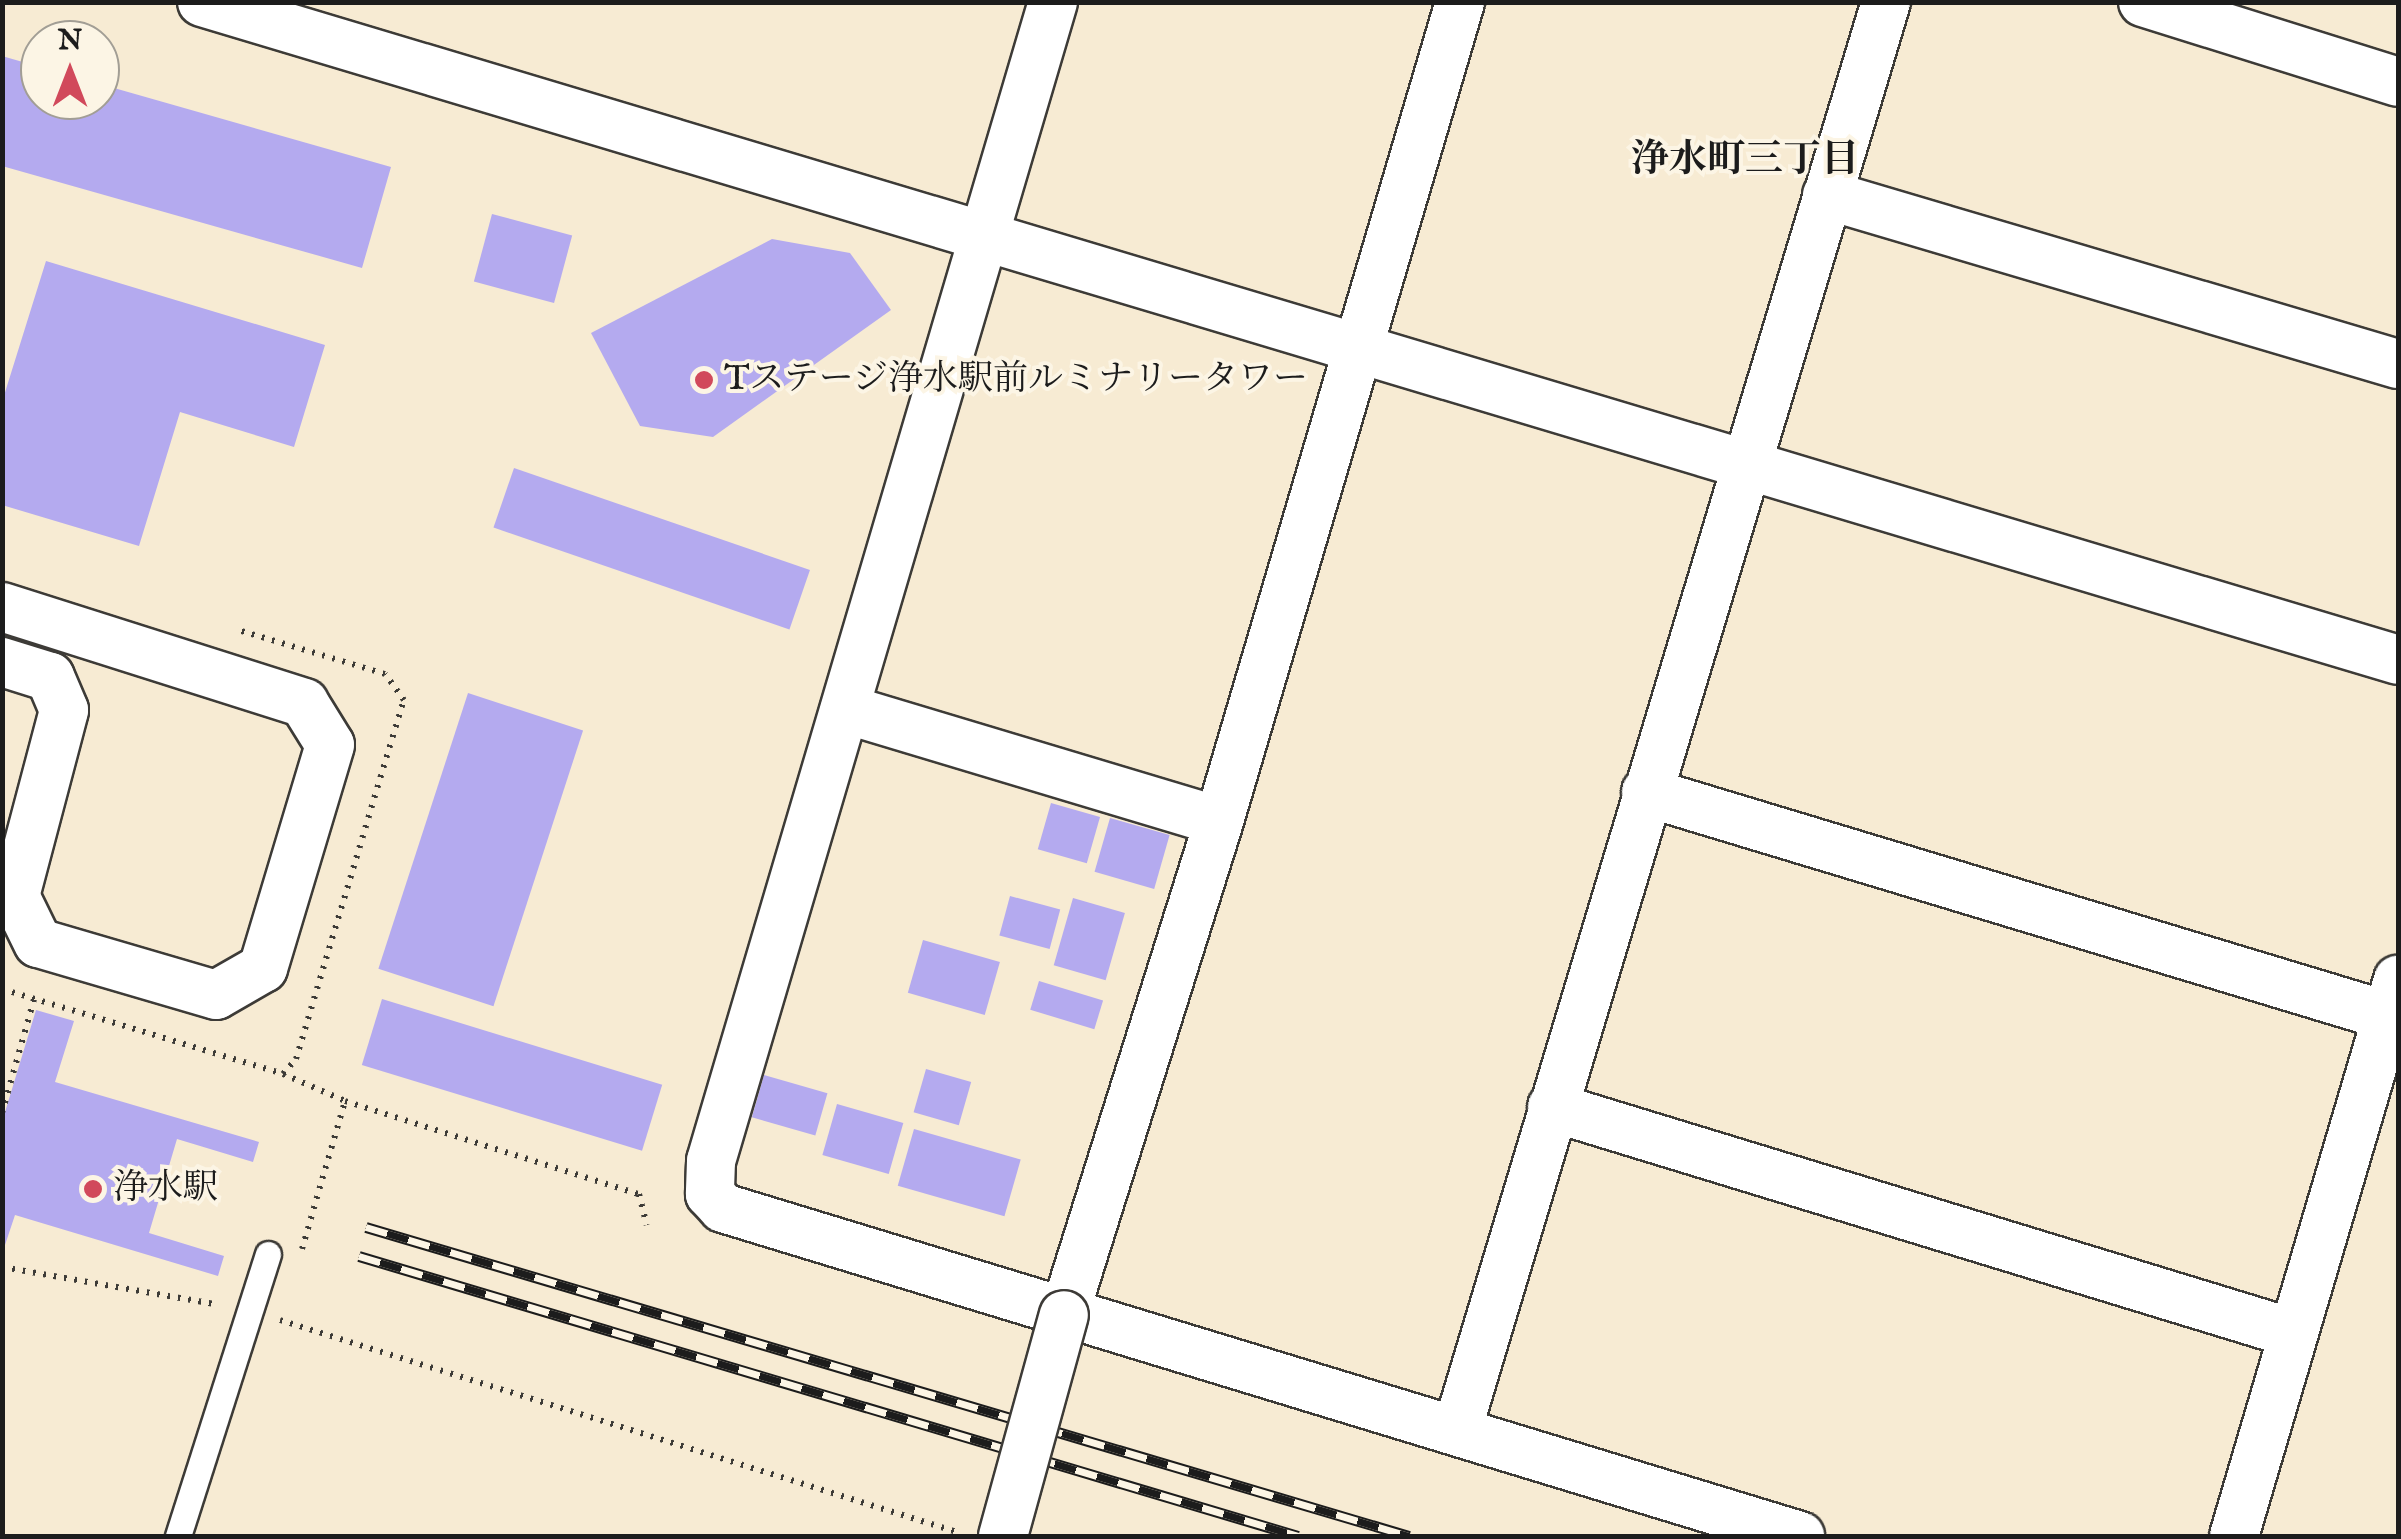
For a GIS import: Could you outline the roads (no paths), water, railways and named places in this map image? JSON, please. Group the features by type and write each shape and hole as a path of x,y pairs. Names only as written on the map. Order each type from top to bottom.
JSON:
{"street":[{"path":"202,2 1354,349 1747,461 2398,660"},
{"path":"1053,2 711,1161 710,1194 724,1208 1064,1315 1800,1536"},
{"path":"1003,1536 1064,1315 1219,821 1354,349 1460,2"},
{"path":"1457,1430 1886,2"},
{"path":"2143,2 2398,82"},
{"path":"1827,195 2398,364"},
{"path":"2,607 304,703 330,746 263,968 216,995 38,943 16,896 64,710 50,677 2,662"},
{"path":"845,709 1219,821"},
{"path":"1646,792 2393,998 2234,1536"},
{"path":"1552,1107 2292,1333"}],"lane":[{"path":"178,1536 268,1254"}],"railway":[{"path":"366,1227 1409,1536"},
{"path":"359,1256 1298,1536"}],"place":[{"name":"Tステージ浄水駅前ルミナリータワー","path":"704,380"},
{"name":"浄水駅","path":"93,1189"}],"district":[{"name":"浄水町三丁目","path":"1745,162"}]}
